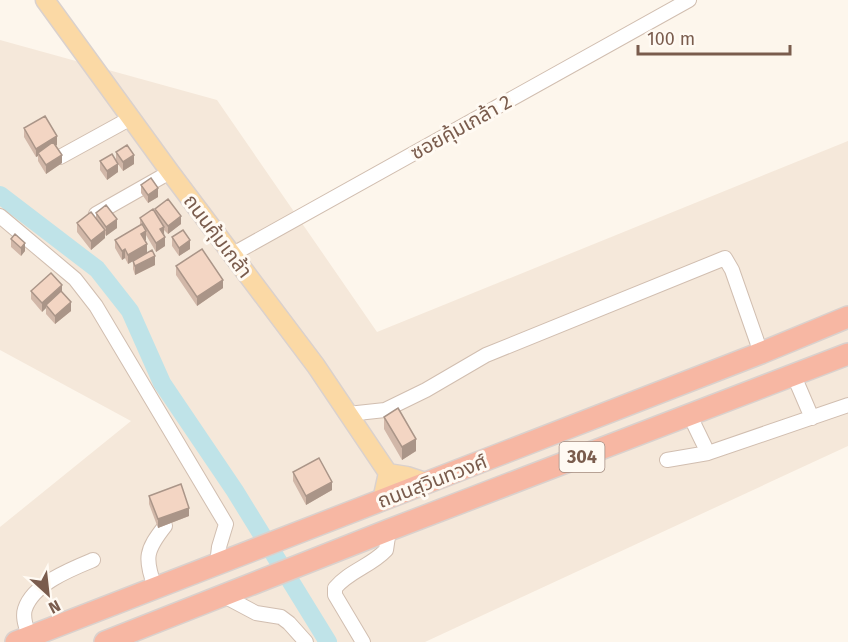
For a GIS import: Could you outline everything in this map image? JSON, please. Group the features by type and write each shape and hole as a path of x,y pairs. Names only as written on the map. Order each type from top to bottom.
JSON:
{"highway":[{"name":"ถนนสุวินทวงศ์","path":"23,640 761,353 848,317"},
{"name":"ถนนสุวินทวงศ์","path":"105,642 848,354"}],"main road":[{"name":"ถนนคุ้มเกล้า","path":"45,0 170,172 316,366 388,473"},
{"path":"382,500 388,473 428,483"}],"street":[{"name":"ซอยคุ้มเกล้า 2","path":"233,254 689,0"},
{"path":"60,158 131,118"},
{"path":"96,214 170,172"},
{"path":"0,216 75,279 96,306 226,524 217,564"},
{"path":"348,414 385,410 426,390 486,355 725,258 732,270 761,353"},
{"path":"794,376 812,418"},
{"path":"667,460 708,453 848,405"},
{"path":"690,416 708,453"},
{"path":"155,587 148,569 149,549 165,526"},
{"path":"363,642 335,595 335,588 342,579 374,561 386,550 389,530"},
{"path":"23,640 25,609 32,598 52,579 93,560"},
{"path":"224,596 256,613 281,617 306,642"}],"shaded area":[{"path":"0,40 217,100 377,332 848,141 848,446 425,642 0,642 0,527 131,421 0,350"}],"building":[{"path":"45,116 57,136 36,149 24,128"},
{"path":"53,142 62,155 46,165 38,153"},
{"path":"127,145 134,155 123,162 116,152"},
{"path":"112,154 118,164 107,171 100,161"},
{"path":"151,178 158,188 148,195 141,185"},
{"path":"168,199 181,216 168,226 155,209"},
{"path":"106,205 117,219 106,227 96,213"},
{"path":"153,209 164,227 160,229 165,237 156,243 140,218"},
{"path":"91,212 105,230 91,241 77,223"},
{"path":"142,224 146,231 141,234 147,244 128,255 125,249 122,251 115,240"},
{"path":"183,230 190,240 179,248 172,237"},
{"path":"15,234 25,243 21,248 11,239"},
{"path":"202,249 223,280 197,297 176,266"},
{"path":"152,250 155,256 135,266 133,261"},
{"path":"51,273 62,285 42,303 31,291"},
{"path":"61,291 71,302 55,316 46,305"},
{"path":"398,408 416,439 402,447 384,417"},
{"path":"319,458 332,482 306,496 293,472"},
{"path":"181,484 189,508 158,519 149,496"}],"waterway":[{"path":"0,195 97,269 130,311 162,383 235,491 328,642"}]}
